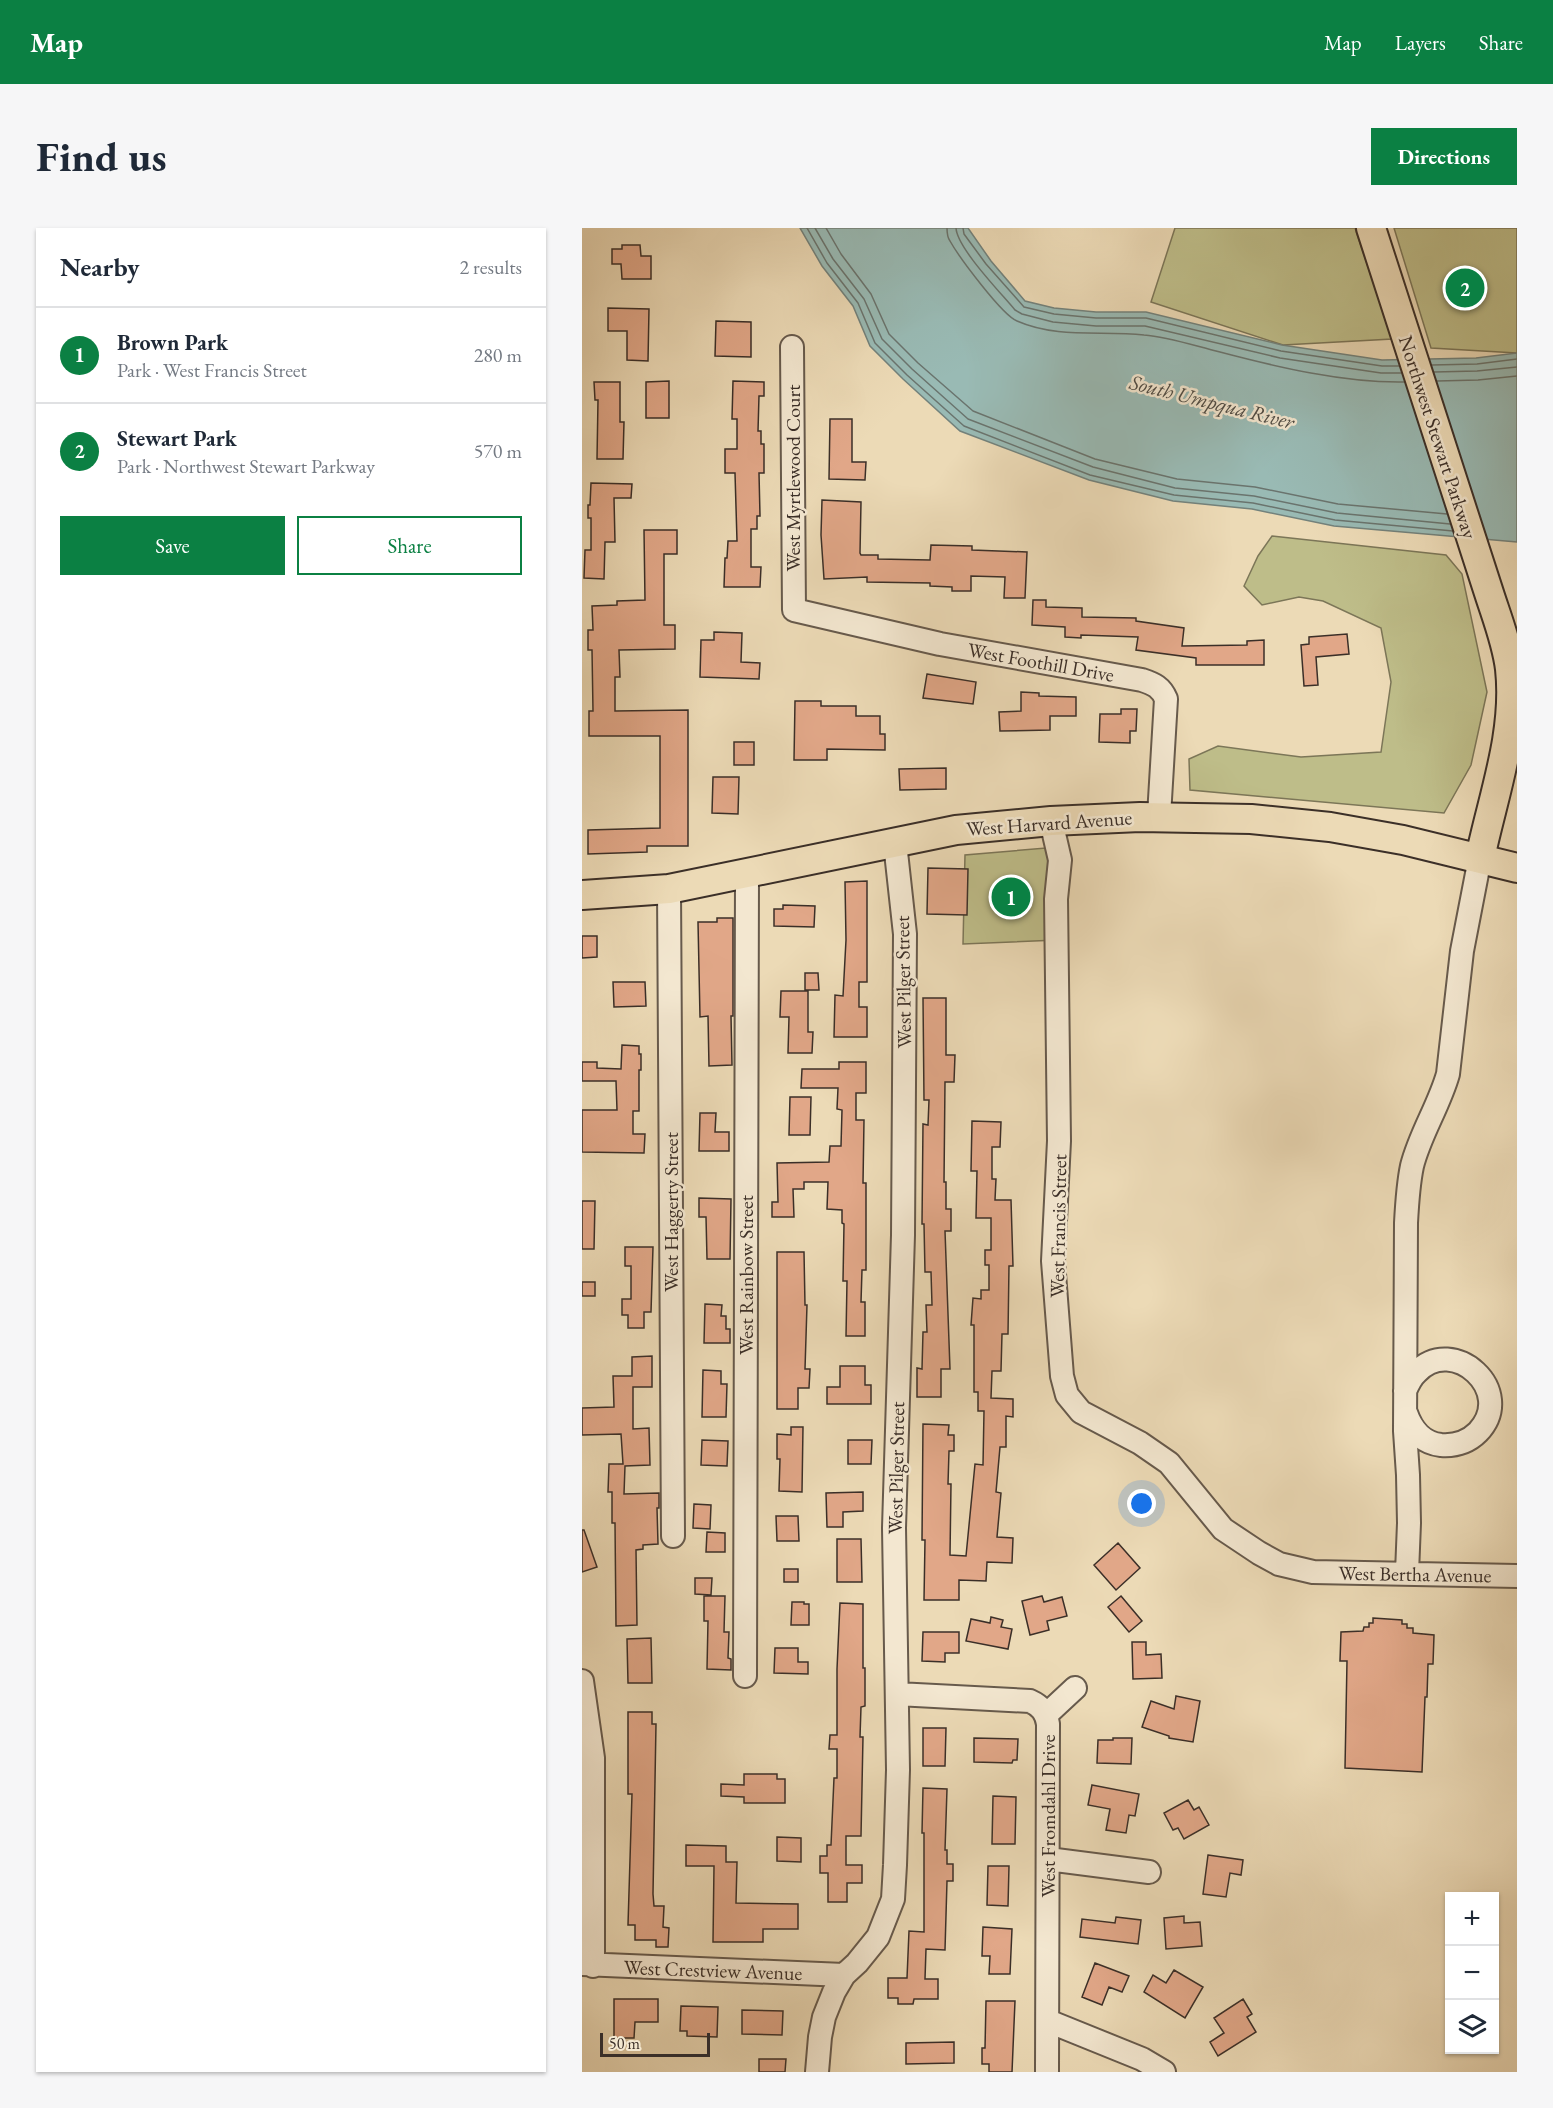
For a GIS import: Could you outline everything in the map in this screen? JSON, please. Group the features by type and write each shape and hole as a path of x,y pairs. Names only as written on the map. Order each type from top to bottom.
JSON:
{"main road":[{"name":"Northwest Stewart Parkway","path":"1371,228 1505,646 1510,669 1510,720 1506,751 1480,858"},
{"name":"West Harvard Avenue","path":"582,895 669,889 956,830 1051,821 1159,816 1251,819 1330,827 1403,840 1517,868"}],"street":[{"name":"West Myrtlewood Court","path":"792,347 794,610"},
{"name":"West Foothill Drive","path":"794,610 940,644 1142,680 1155,685 1166,699 1159,816"},
{"name":"West Francis Street","path":"1051,821 1060,860 1056,899 1059,1141 1053,1261 1062,1376 1068,1395 1081,1412 1140,1443 1169,1463 1223,1529 1280,1564 1312,1572"},
{"name":"West Pilger Street","path":"817,2072 824,2017 834,1992 844,1975 878,1937 893,1899 898,1770 894,1528 903,1235 904,934 895,843"},
{"path":"1407,1573 1408,1475 1405,1401 1408,1192 1412,1166 1419,1145 1444,1089 1448,1074 1462,951 1480,858"},
{"name":"West Rainbow Street","path":"745,1676 747,874"},
{"name":"West Haggerty Street","path":"669,889 673,1536"},
{"name":"West Bertha Avenue","path":"1312,1572 1517,1576"},
{"path":"582,1681 592,1748 588,1780 587,1965"},
{"path":"1046,1714 1075,1688"},
{"name":"West Fromdahl Drive","path":"897,1694 1030,1701 1040,1706 1046,1714 1048,1724 1047,2072"},
{"path":"1048,1859 1149,1872"},
{"name":"West Crestview Avenue","path":"587,1965 844,1975"},
{"path":"1048,2021 1142,2059 1164,2072"}],"shaded area":[{"path":"1175,228 1355,228 1392,339 1283,345 1151,302"},
{"path":"1394,228 1517,228 1517,353 1431,348"},
{"path":"1272,536 1446,555 1462,574 1487,692 1471,765 1444,813 1190,790 1189,759 1218,746 1301,757 1381,752 1391,682 1381,628 1323,601 1299,597 1262,605 1244,586 1258,556"},
{"path":"1058,847 1057,940 963,944 965,855"}],"water":[{"name":"South Umpqua River","path":"800,228 968,228 991,261 1025,301 1054,308 1096,312 1146,312 1282,345 1382,360 1476,358 1517,353 1517,542 1334,526 1252,509 1173,501 1089,480 960,431 870,346 853,306 822,266"}],"building":[{"path":"622,245 640,245 641,256 651,256 651,279 622,279 621,264 612,264 612,249 622,249"},
{"path":"608,308 649,309 648,361 627,360 627,331 608,331"},
{"path":"716,321 751,322 751,357 715,356"},
{"path":"669,381 669,418 646,418 646,382"},
{"path":"733,381 764,382 764,396 759,396 758,431 761,431 761,444 764,444 764,473 759,473 760,516 757,516 757,529 751,529 751,567 761,567 760,587 724,587 728,541 737,541 735,473 725,473 725,449 737,449 737,419 732,419"},
{"path":"594,382 620,382 620,422 624,422 623,459 597,459 598,400 595,400"},
{"path":"830,419 852,419 852,462 866,462 865,480 829,479"},
{"path":"591,483 632,484 631,498 614,498 615,542 605,542 604,579 584,578 585,550 591,550 591,518 588,518 588,505 590,505"},
{"path":"822,500 861,502 861,555 878,555 878,559 930,560 931,545 972,546 972,550 1027,552 1025,598 1004,598 1005,577 971,576 971,591 952,591 952,587 930,586 930,583 867,582 867,577 824,579 821,535"},
{"path":"644,530 677,530 677,554 664,554 664,625 675,625 675,649 619,650 620,677 615,677 615,711 688,710 688,846 647,846 647,852 588,854 588,830 660,828 660,736 589,736 589,711 593,711 592,650 588,650 588,630 593,630 592,606 617,605 617,601 645,600"},
{"path":"1033,600 1046,600 1046,607 1082,608 1082,617 1136,618 1136,621 1184,628 1182,646 1247,645 1247,641 1264,640 1264,665 1196,665 1196,658 1136,650 1138,637 1081,635 1081,638 1065,637 1065,627 1032,625"},
{"path":"714,632 742,633 741,662 760,663 759,679 700,677 701,640 714,640"},
{"path":"1347,634 1349,654 1316,657 1318,685 1304,686 1301,645 1309,644 1309,637"},
{"path":"927,674 976,682 973,704 923,698"},
{"path":"1021,692 1039,693 1039,696 1076,697 1076,716 1050,716 1050,730 1000,731 999,712 1021,711"},
{"path":"795,701 821,701 821,706 856,706 856,716 880,716 880,734 885,734 885,750 827,749 827,760 794,760"},
{"path":"1121,709 1137,709 1136,731 1130,731 1130,743 1099,742 1100,714 1121,714"},
{"path":"734,742 754,742 754,765 734,765"},
{"path":"946,768 946,789 900,790 899,769"},
{"path":"713,777 739,777 738,814 712,813"},
{"path":"928,868 968,869 967,915 927,914"},
{"path":"867,881 867,982 859,982 859,1007 867,1007 867,1037 834,1037 835,995 843,996 846,940 845,882"},
{"path":"783,905 815,906 814,927 774,926 774,909 783,909"},
{"path":"717,918 733,918 732,1065 709,1066 708,1016 700,1017 698,922 717,922"},
{"path":"582,936 597,936 597,957 582,958"},
{"path":"805,973 818,973 819,990 805,990"},
{"path":"613,982 645,982 646,1006 614,1007"},
{"path":"781,991 808,991 808,1032 813,1032 812,1053 788,1053 789,1017 780,1017"},
{"path":"923,998 946,998 946,1055 955,1055 954,1082 945,1082 944,1182 946,1182 946,1209 951,1209 951,1231 945,1231 950,1369 941,1369 941,1397 917,1397 917,1368 922,1369 923,1332 927,1332 926,1305 932,1305 931,1272 925,1272 924,1224 922,1224 923,1124 928,1125 929,1100 924,1100"},
{"path":"622,1045 639,1046 639,1054 641,1054 639,1111 633,1111 633,1134 645,1134 644,1153 582,1152 582,1110 617,1110 616,1081 582,1081 582,1062 597,1062 597,1068 621,1069"},
{"path":"839,1062 866,1062 866,1093 856,1093 856,1120 864,1120 863,1183 866,1183 866,1270 862,1270 861,1302 865,1302 865,1336 846,1336 847,1281 843,1281 844,1224 842,1223 842,1210 827,1209 828,1182 804,1182 804,1189 793,1189 794,1217 772,1217 772,1202 778,1202 777,1163 829,1162 830,1146 841,1146 842,1110 837,1109 838,1088 801,1088 802,1069 839,1069"},
{"path":"790,1097 811,1097 810,1135 789,1135"},
{"path":"700,1113 716,1113 715,1132 729,1132 729,1151 699,1151"},
{"path":"972,1121 1001,1122 1000,1147 992,1147 992,1179 996,1179 995,1200 1011,1200 1013,1266 1009,1266 1008,1334 1002,1334 1001,1371 992,1371 991,1398 1013,1399 1013,1417 1006,1416 1006,1447 1000,1447 996,1492 1001,1493 997,1537 1013,1538 1012,1563 987,1562 986,1581 959,1580 959,1600 924,1600 923,1424 949,1425 948,1435 954,1435 954,1451 949,1451 950,1555 966,1556 975,1464 983,1465 984,1411 978,1411 978,1392 974,1392 974,1325 971,1325 973,1298 981,1299 981,1290 989,1290 989,1265 985,1265 985,1250 991,1250 991,1218 976,1218 977,1171 971,1171"},
{"path":"699,1198 731,1199 730,1259 707,1259 706,1217 699,1217"},
{"path":"582,1201 595,1201 594,1249 582,1249"},
{"path":"625,1247 653,1247 651,1312 644,1312 644,1328 628,1328 628,1315 622,1315 622,1299 631,1299 631,1266 625,1266"},
{"path":"777,1252 804,1252 805,1305 807,1305 805,1369 810,1369 809,1388 798,1388 798,1409 777,1409"},
{"path":"582,1282 595,1282 595,1296 582,1296"},
{"path":"705,1304 722,1305 721,1316 726,1316 726,1329 730,1329 730,1343 704,1343"},
{"path":"652,1356 652,1387 633,1387 633,1429 649,1428 650,1465 625,1466 624,1494 659,1493 658,1544 643,1545 643,1549 636,1550 637,1625 616,1626 615,1523 612,1523 612,1492 608,1492 609,1464 623,1464 621,1434 582,1435 582,1408 614,1407 613,1376 632,1376 632,1357"},
{"path":"840,1366 865,1366 865,1385 871,1385 871,1404 827,1404 827,1387 840,1387"},
{"path":"703,1370 721,1371 721,1384 727,1384 726,1417 702,1417"},
{"path":"791,1427 803,1427 802,1492 779,1491 780,1459 777,1459 777,1434 791,1435"},
{"path":"702,1440 728,1441 727,1466 701,1465"},
{"path":"848,1440 872,1440 871,1464 848,1464"},
{"path":"863,1492 863,1511 843,1512 843,1527 827,1527 826,1493"},
{"path":"694,1504 711,1505 710,1529 693,1528"},
{"path":"776,1516 798,1516 799,1541 777,1541"},
{"path":"582,1530 584,1530 597,1567 582,1572"},
{"path":"707,1532 725,1533 725,1552 706,1552"},
{"path":"837,1539 861,1539 862,1582 837,1582"},
{"path":"1118,1543 1140,1568 1116,1590 1094,1565"},
{"path":"784,1569 798,1569 798,1582 784,1582"},
{"path":"695,1578 712,1578 711,1595 695,1594"},
{"path":"704,1596 725,1596 724,1632 729,1632 728,1658 731,1659 731,1670 707,1669 708,1621 704,1621"},
{"path":"1042,1596 1044,1602 1062,1597 1067,1616 1047,1621 1049,1630 1030,1635 1022,1601"},
{"path":"1121,1596 1142,1621 1129,1632 1108,1607"},
{"path":"792,1602 809,1604 809,1625 791,1625"},
{"path":"840,1603 863,1604 865,1706 861,1707 860,1737 863,1737 861,1836 846,1836 846,1865 862,1865 862,1883 847,1883 847,1902 828,1902 828,1873 820,1873 820,1856 827,1856 827,1845 831,1845 834,1778 837,1778 837,1749 829,1749 830,1735 837,1735"},
{"path":"991,1617 1003,1620 1001,1627 1012,1629 1008,1649 966,1641 971,1619 990,1623"},
{"path":"1373,1618 1402,1620 1402,1624 1407,1624 1407,1628 1413,1628 1413,1633 1434,1635 1433,1664 1428,1664 1427,1697 1425,1697 1422,1772 1345,1768 1347,1661 1340,1661 1341,1632 1363,1631 1364,1627 1369,1627 1369,1623 1373,1623"},
{"path":"923,1632 959,1632 959,1653 945,1653 945,1662 922,1661"},
{"path":"651,1638 652,1683 628,1683 627,1639"},
{"path":"1132,1642 1146,1642 1146,1655 1161,1654 1162,1678 1133,1679"},
{"path":"775,1648 798,1648 798,1662 808,1662 808,1674 774,1673"},
{"path":"1176,1696 1200,1701 1193,1742 1169,1738 1169,1736 1142,1727 1151,1701 1174,1709"},
{"path":"628,1712 652,1712 652,1724 656,1724 653,1894 654,1906 664,1906 663,1927 669,1928 668,1947 656,1947 656,1940 635,1940 635,1925 628,1925 632,1794 628,1794"},
{"path":"923,1728 946,1728 945,1766 923,1766"},
{"path":"974,1738 1018,1739 1017,1760 1013,1760 1012,1763 974,1762"},
{"path":"1113,1738 1132,1738 1131,1764 1097,1763 1098,1740 1113,1740"},
{"path":"744,1774 777,1774 777,1779 785,1779 785,1803 744,1803 744,1797 721,1796 721,1784 744,1785"},
{"path":"1092,1785 1139,1794 1135,1816 1129,1815 1126,1833 1106,1830 1110,1809 1088,1805"},
{"path":"923,1788 947,1789 945,1850 947,1850 947,1864 953,1864 953,1881 947,1881 945,1950 926,1949 925,1979 938,1979 938,1999 914,1999 913,2004 898,2004 898,1998 888,1998 888,1978 907,1978 909,1931 924,1932"},
{"path":"993,1796 1016,1797 1015,1844 992,1844"},
{"path":"1188,1800 1194,1810 1199,1807 1209,1825 1184,1839 1178,1828 1173,1830 1164,1813"},
{"path":"777,1837 801,1838 801,1862 777,1861"},
{"path":"686,1845 726,1846 726,1862 737,1862 736,1903 798,1904 798,1929 763,1929 763,1942 713,1942 714,1866 686,1866"},
{"path":"1208,1855 1243,1860 1241,1875 1230,1873 1226,1897 1203,1894"},
{"path":"988,1866 1009,1866 1008,1906 987,1905"},
{"path":"1184,1916 1184,1923 1200,1922 1202,1946 1166,1949 1164,1918"},
{"path":"1116,1917 1141,1920 1138,1944 1080,1937 1082,1919 1115,1923"},
{"path":"983,1927 1012,1929 1010,1974 989,1974 990,1956 982,1956"},
{"path":"1095,1963 1129,1976 1122,1992 1109,1987 1102,2005 1082,1997"},
{"path":"1174,1970 1203,1987 1185,2018 1144,1992 1153,1975 1166,1983"},
{"path":"614,1999 658,1999 658,2022 635,2022 634,2038 614,2038"},
{"path":"1243,1999 1252,2014 1247,2017 1256,2032 1218,2056 1210,2042 1224,2033 1214,2018"},
{"path":"986,2001 1015,2001 1012,2072 989,2072 989,2064 982,2064 982,2048 985,2048"},
{"path":"681,2006 718,2007 717,2037 687,2036 687,2031 680,2031"},
{"path":"742,2010 783,2011 782,2035 742,2034"},
{"path":"954,2042 954,2063 906,2064 906,2043"},
{"path":"759,2059 786,2059 785,2072 759,2072"}],"place":[{"name":"Stewart Park","path":"1465,288"},
{"name":"Brown Park","path":"1011,897"}]}
